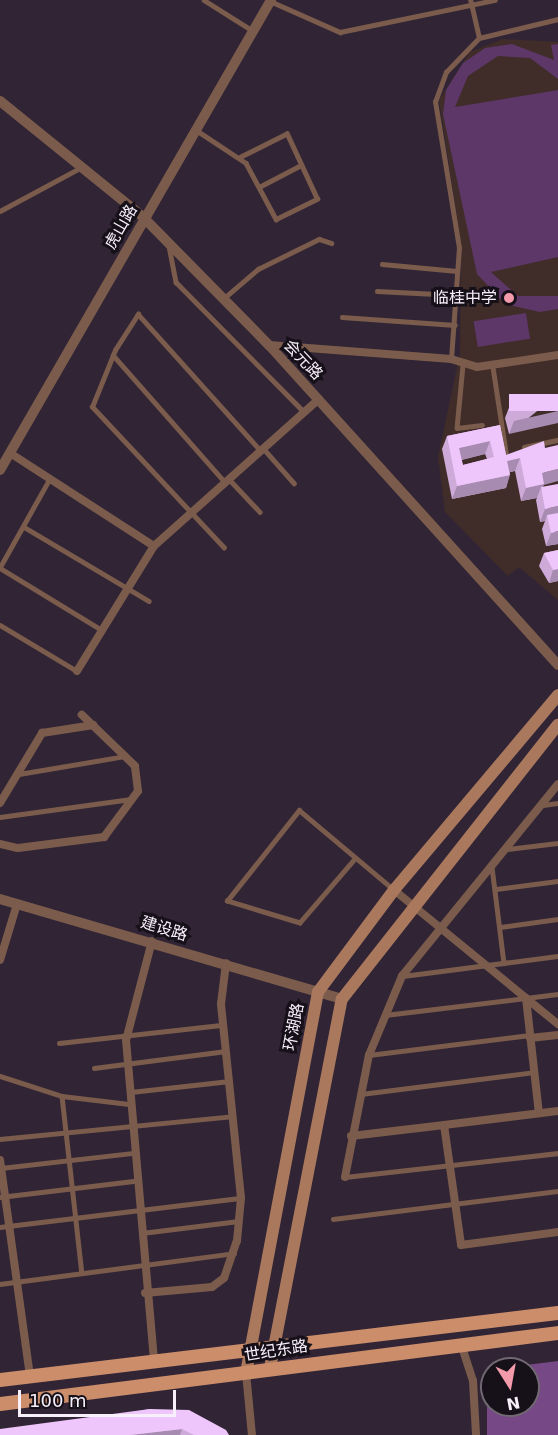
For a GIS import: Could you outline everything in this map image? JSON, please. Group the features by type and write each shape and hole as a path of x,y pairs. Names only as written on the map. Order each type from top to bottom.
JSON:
{"main road":[{"name":"环湖路","path":"246,1373 318,992 394,890 558,695"},
{"path":"270,1368 342,999 558,725"},
{"name":"世纪东路","path":"0,1380 558,1313"},
{"name":"世纪东路","path":"0,1404 558,1333"}],"street":[{"name":"虎山路","path":"0,470 143,217 271,1"},
{"name":"会元路","path":"0,101 143,217 169,243 319,399 558,665"},
{"path":"269,345 451,359 463,365 493,367 558,355"},
{"path":"77,671 154,546 319,399"},
{"path":"10,453 154,546"},
{"path":"0,844 18,849 104,837 131,799 141,779 125,756 82,715"},
{"path":"0,803 42,733 93,725"},
{"path":"345,1177 358,1094 369,1055 402,976 558,784"},
{"path":"394,890 558,1024"},
{"name":"建设路","path":"0,899 152,941 342,999"},
{"path":"0,960 17,904"},
{"path":"152,941 127,1036 127,1065 142,1265 154,1361"},
{"path":"146,1293 212,1287 224,1278 234,1253 242,1221 223,1025 225,963"},
{"path":"526,998 539,1113"},
{"path":"530,1037 558,1035"},
{"path":"351,1136 558,1111"},
{"path":"444,1125 461,1245 558,1232"},
{"path":"0,1166 3,1196 11,1226 19,1281 30,1376"},
{"path":"461,1344 473,1381 476,1435"},
{"path":"246,1373 252,1435"}],"lane":[{"path":"204,0 253,31"},
{"path":"271,1 340,32 470,3 495,0"},
{"path":"470,3 478,38"},
{"path":"451,359 455,325 457,234 435,102 446,72 478,38 558,19"},
{"path":"195,130 241,157 276,219 317,198 287,134 241,157"},
{"path":"259,187 301,165"},
{"path":"0,211 80,168"},
{"path":"223,299 258,269 319,239 331,243"},
{"path":"169,243 176,282 304,412"},
{"path":"382,264 457,270"},
{"path":"377,291 456,295"},
{"path":"224,548 92,407 113,355 138,314 294,483"},
{"path":"342,317 455,325"},
{"path":"113,355 227,480 260,512"},
{"path":"463,365 457,428 483,425"},
{"path":"493,367 507,461"},
{"path":"524,447 558,440"},
{"path":"50,478 0,568 102,630"},
{"path":"24,527 149,602"},
{"path":"0,625 77,671"},
{"path":"19,774 125,756"},
{"path":"0,817 131,799"},
{"path":"540,805 558,803"},
{"path":"355,860 300,923 227,901 299,810 355,860 394,890"},
{"path":"503,849 558,843"},
{"path":"491,864 504,963"},
{"path":"495,889 558,881"},
{"path":"500,927 558,919"},
{"path":"402,976 558,956"},
{"path":"384,1016 558,994"},
{"path":"59,1043 223,1025"},
{"path":"369,1055 530,1037"},
{"path":"94,1068 226,1051"},
{"path":"358,1094 534,1072"},
{"path":"0,1076 62,1096 129,1104"},
{"path":"128,1092 229,1081"},
{"path":"62,1096 64,1132 82,1274"},
{"path":"0,1139 233,1116"},
{"path":"345,1177 558,1152"},
{"path":"0,1166 133,1153"},
{"path":"3,1196 135,1181"},
{"path":"333,1219 558,1191"},
{"path":"0,1227 138,1208 241,1198"},
{"path":"140,1233 242,1221"},
{"path":"0,1284 234,1253"}],"shaded area":[{"name":"临桂中学","path":"503,39 558,42 558,600 519,567 508,576 445,512 438,457 460,353 461,243 439,100 470,52"},
{"path":"512,44 554,60 551,45 558,44 558,79 530,58 498,56 468,76 455,107 558,90 558,257 491,272 518,296 558,296 558,309 540,312 505,304 477,274 443,114 446,90 463,63 485,48"},
{"path":"526,313 530,339 478,347 474,321"},
{"path":"558,1361 558,1435 487,1435 487,1417 540,1417 540,1363"}],"building":[{"path":"509,394 558,394 558,411 509,411"},
{"path":"500,425 506,455 544,441 545,448 558,445 558,469 542,473 544,484 526,488 520,458 507,461 510,475 457,486 447,436","holes":["490,441 494,457 463,465 459,448"]},
{"path":"558,484 558,506 545,509 541,487"},
{"path":"558,513 558,531 551,533 547,515"},
{"path":"558,550 558,569 553,570 544,553"},
{"path":"150,1409 189,1410 226,1430 229,1435 194,1435 182,1429 130,1435 0,1435 0,1429"}],"place":[{"name":"临桂中学","path":"509,298"}]}
